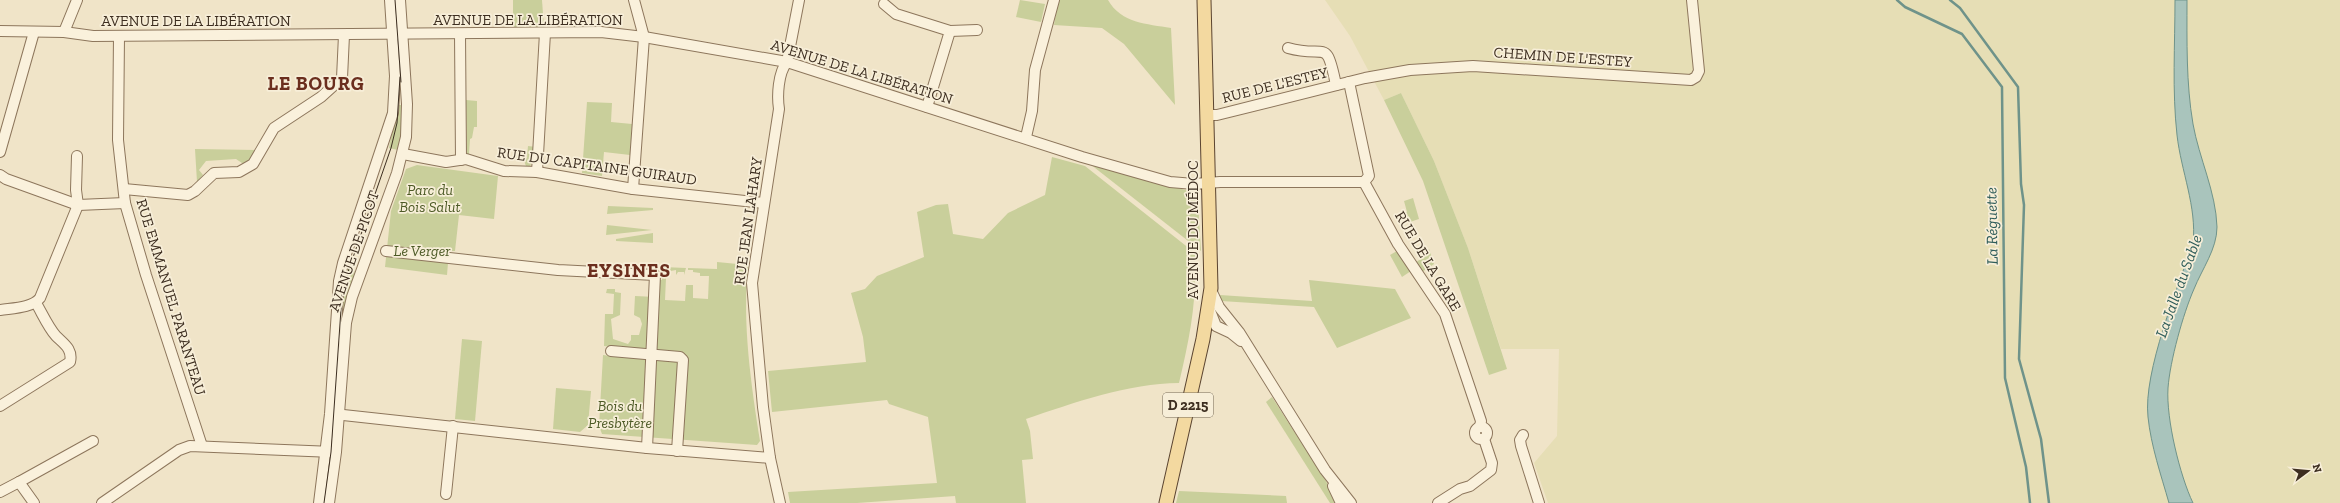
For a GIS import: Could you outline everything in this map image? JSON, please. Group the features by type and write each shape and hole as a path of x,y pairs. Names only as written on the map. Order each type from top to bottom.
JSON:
{"main road":[{"name":"AVENUE DU MÉDOC","path":"1166,503 1203,339 1211,288 1204,0"}],"street":[{"path":"64,32 77,0"},
{"path":"390,0 398,35"},
{"path":"398,35 400,0"},
{"path":"633,189 644,37 634,0"},
{"name":"RUE JEAN LAHARY","path":"780,503 770,458 763,407 752,283 779,109 777,99 782,68 787,62 799,0"},
{"path":"1026,137 1032,111 1035,70 1054,0"},
{"name":"CHEMIN DE L'ESTEY","path":"1349,82 1410,70 1473,66 1691,80 1696,77 1699,71 1692,0"},
{"path":"884,4 896,14 950,31 977,30"},
{"name":"AVENUE DE LA LIBÉRATION","path":"0,31 64,32 93,36 398,35 601,32 644,37 787,62 1170,182 1194,184 1209,183"},
{"path":"927,107 950,31"},
{"path":"0,152 2,136 34,32"},
{"path":"538,172 545,33"},
{"path":"460,34 460,160"},
{"path":"124,189 188,195 195,191 214,173 239,172 248,168 257,159 274,128 321,97 342,78 344,35"},
{"name":"AVENUE DE PICOT","path":"329,503 331,452 348,311 403,154 408,115 398,35"},
{"name":"AVENUE DE PICOT","path":"335,414 339,281 345,256 392,118 398,35"},
{"name":"RUE EMMANUEL PARANTEAU","path":"119,36 118,140 125,203 146,275 202,446"},
{"path":"1288,48 1304,52 1323,51 1327,54 1330,58 1336,85"},
{"path":"1209,183 1364,182 1369,176 1349,82"},
{"name":"RUE DE L'ESTEY","path":"1207,115 1224,113 1349,82"},
{"name":"RUE DU CAPITAINE GUIRAUD","path":"403,154 446,162 460,160 504,171 538,172 633,189 764,203"},
{"path":"36,303 47,282 59,248 78,205 76,190 77,156"},
{"path":"0,175 6,179 78,205 125,203"},
{"name":"RUE DE LA GARE","path":"1364,182 1398,244 1445,314 1481,421 1480,427 1486,431 1484,439 1492,463 1491,470 1470,486 1460,489 1438,503"},
{"path":"386,252 558,270 655,274 647,448"},
{"path":"1211,288 1219,307 1232,322 1325,470 1351,503"},
{"path":"0,310 36,303"},
{"path":"0,406 70,362 71,357 65,342 56,336 36,303"},
{"path":"1209,308 1216,326 1231,333 1246,345"},
{"path":"1203,339 1211,328 1216,326"},
{"path":"611,351 680,357 683,360 677,451"},
{"path":"335,414 647,448 770,458"},
{"path":"446,494 453,426"},
{"path":"1523,435 1520,440 1521,446 1539,503"},
{"path":"0,492 93,441"},
{"path":"106,502 179,450 190,446 331,452"},
{"name":"AVENUE DE PICOT","path":"319,503 331,452"},
{"path":"1325,470 1341,503"},
{"path":"19,482 34,503"}],"shaded area":[{"path":"1325,0 2340,0 2340,503 1548,503 1534,463 1557,436 1559,349 1501,349 1468,248 1434,161 1401,93 1384,100 1350,36"}],"green space":[{"path":"513,0 542,0 544,28 513,28"},
{"path":"1020,0 1045,4 1041,22 1016,17"},
{"path":"1058,0 1108,0 1113,8 1127,18 1171,28 1175,105 1124,44 1102,28 1054,25"},
{"path":"1401,93 1434,161 1468,248 1507,369 1489,375 1423,181 1384,100"},
{"path":"466,100 477,101 477,127 474,127 472,138 470,139 469,154 467,154"},
{"path":"587,102 612,103 611,122 632,124 630,155 604,152 602,176 582,173"},
{"path":"397,105 404,105 404,123 398,150 389,148"},
{"path":"528,146 536,147 530,167 526,166 524,161 516,161 515,156 527,158"},
{"path":"195,149 256,150 252,159 245,165 236,159 206,161 199,170 203,175 197,182"},
{"path":"1052,157 1085,166 1195,253 1194,303 1179,383 1141,386 1121,390 1026,419 1030,431 1033,459 1022,460 1026,503 956,503 955,496 857,503 790,503 788,492 937,483 928,417 889,404 887,400 772,412 768,371 866,362 863,337 851,293 865,289 877,276 924,257 917,212 936,205 948,204 953,234 983,239 1008,213 1045,195"},
{"path":"1090,164 1189,191 1198,203 1201,251"},
{"name":"Parc du Bois Salut","path":"417,165 498,176 494,219 459,215 455,251 449,251 447,275 385,267 391,211 406,169"},
{"path":"1413,198 1419,219 1407,223 1404,213 1407,212 1404,201"},
{"path":"608,206 653,208 653,210 607,214"},
{"path":"607,225 652,230 606,235"},
{"path":"653,233 653,243 616,241 616,239"},
{"path":"1429,249 1434,264 1422,272 1415,263 1422,258 1420,254"},
{"path":"1397,251 1411,271 1402,277 1390,255"},
{"name":"Bois du Presbytère","path":"717,262 748,265 746,309 748,353 760,441 757,445 602,434 599,426 603,355 611,356 611,347 604,346 605,314 613,314 614,294 606,293 607,289 615,289 615,292 621,293 620,315 611,319 613,339 628,344 631,340 631,335 639,335 642,324 640,318 634,315 635,296 656,297 657,279 662,280 663,267 686,268 684,275 684,272 678,272 676,275 676,270 665,272 665,274 668,274 668,278 666,278 665,300 685,301 686,285 693,285 693,298 708,299 709,276 700,276 700,273 693,272 693,270 688,270 688,268 717,269"},
{"path":"347,268 355,271 345,311 338,310"},
{"path":"1309,280 1395,289 1411,318 1337,348 1314,307 1221,301 1220,295 1312,301"},
{"path":"462,339 482,341 475,421 455,419"},
{"path":"556,388 591,391 588,425 580,432 553,429"},
{"path":"1272,397 1326,481 1337,503 1330,503 1266,402"},
{"path":"1179,491 1286,496 1287,503 1176,503"}],"water":[{"name":"La Jalle du Sable","path":"2175,0 2187,0 2187,62 2191,109 2196,137 2214,201 2217,227 2215,243 2194,289 2181,324 2171,365 2168,388 2169,415 2175,447 2183,478 2193,503 2169,503 2154,450 2148,417 2148,398 2156,354 2193,243 2194,230 2191,202 2179,148 2175,118"}],"waterway":[{"name":"La Réguette","path":"1897,0 1905,7 1962,34 2002,87 2005,378 2026,467 2030,503"},
{"path":"1950,0 1960,8 2018,87 2021,184 2024,205 2019,359 2041,439 2049,503"}],"tram line":[{"path":"395,0 401,82"},
{"path":"324,503 331,452 342,295 349,269 391,148 397,123 400,77"}],"district":[{"name":"LE BOURG","path":"316,83"},
{"name":"EYSINES","path":"629,270"}],"park label":[{"name":"Le Verger","path":"422,251"}]}
